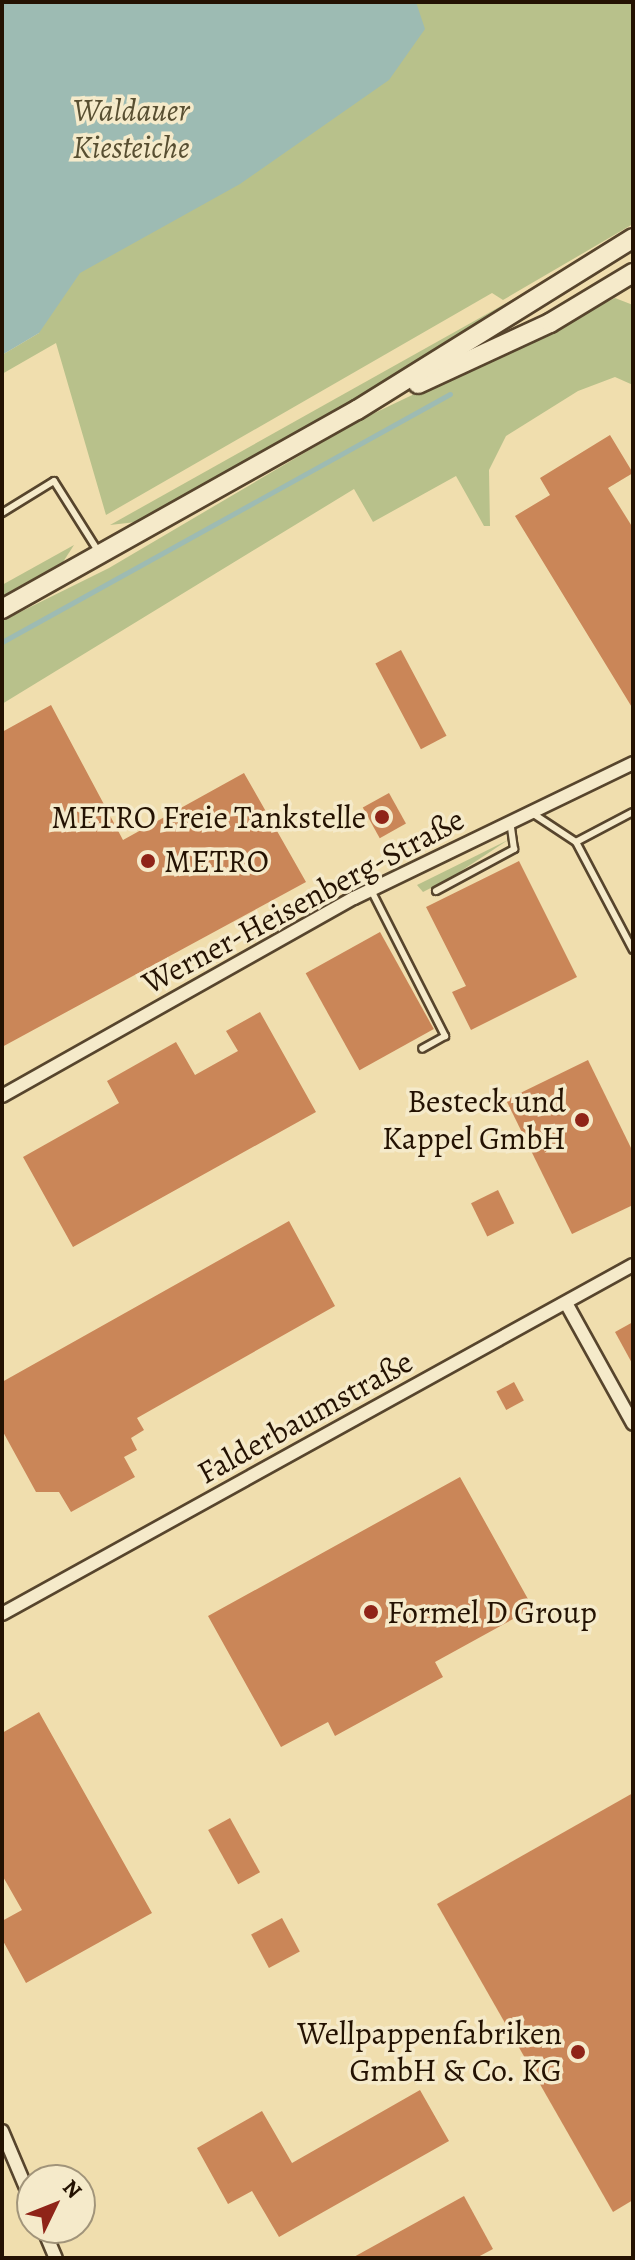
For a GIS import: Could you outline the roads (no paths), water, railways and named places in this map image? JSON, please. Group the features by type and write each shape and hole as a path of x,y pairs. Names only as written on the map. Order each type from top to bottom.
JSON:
{"main road":[{"path":"2,609 357,410 633,238"},
{"path":"357,410 497,350 633,273"}],"street":[{"name":"Werner-Heisenberg-Straße","path":"2,1096 371,890 633,763"},
{"name":"Falderbaumstraße","path":"2,1614 633,1265"},
{"path":"566,1303 633,1424"},
{"path":"2,2131 16,2164"}],"lane":[{"path":"2,513 54,481 100,554"},
{"path":"530,811 576,842 633,950"},
{"path":"576,842 633,812"},
{"path":"436,891 514,849 510,821"},
{"path":"371,890 445,1036 422,1049"}],"water":[{"path":"2,2 416,2 425,29 389,80 240,184 80,273 39,333 2,355"}],"waterway":[{"path":"2,642 450,394"}],"place":[{"name":"METRO Freie Tankstelle","path":"382,817"},
{"name":"METRO","path":"148,861"},
{"name":"Besteck und Kappel GmbH","path":"582,1120"},
{"name":"Formel D Group","path":"371,1612"},
{"name":"Wellpappenfabriken GmbH & Co. KG","path":"578,2052"}],"park label":[{"name":"Waldauer Kiesteiche","path":"131,130"}]}
